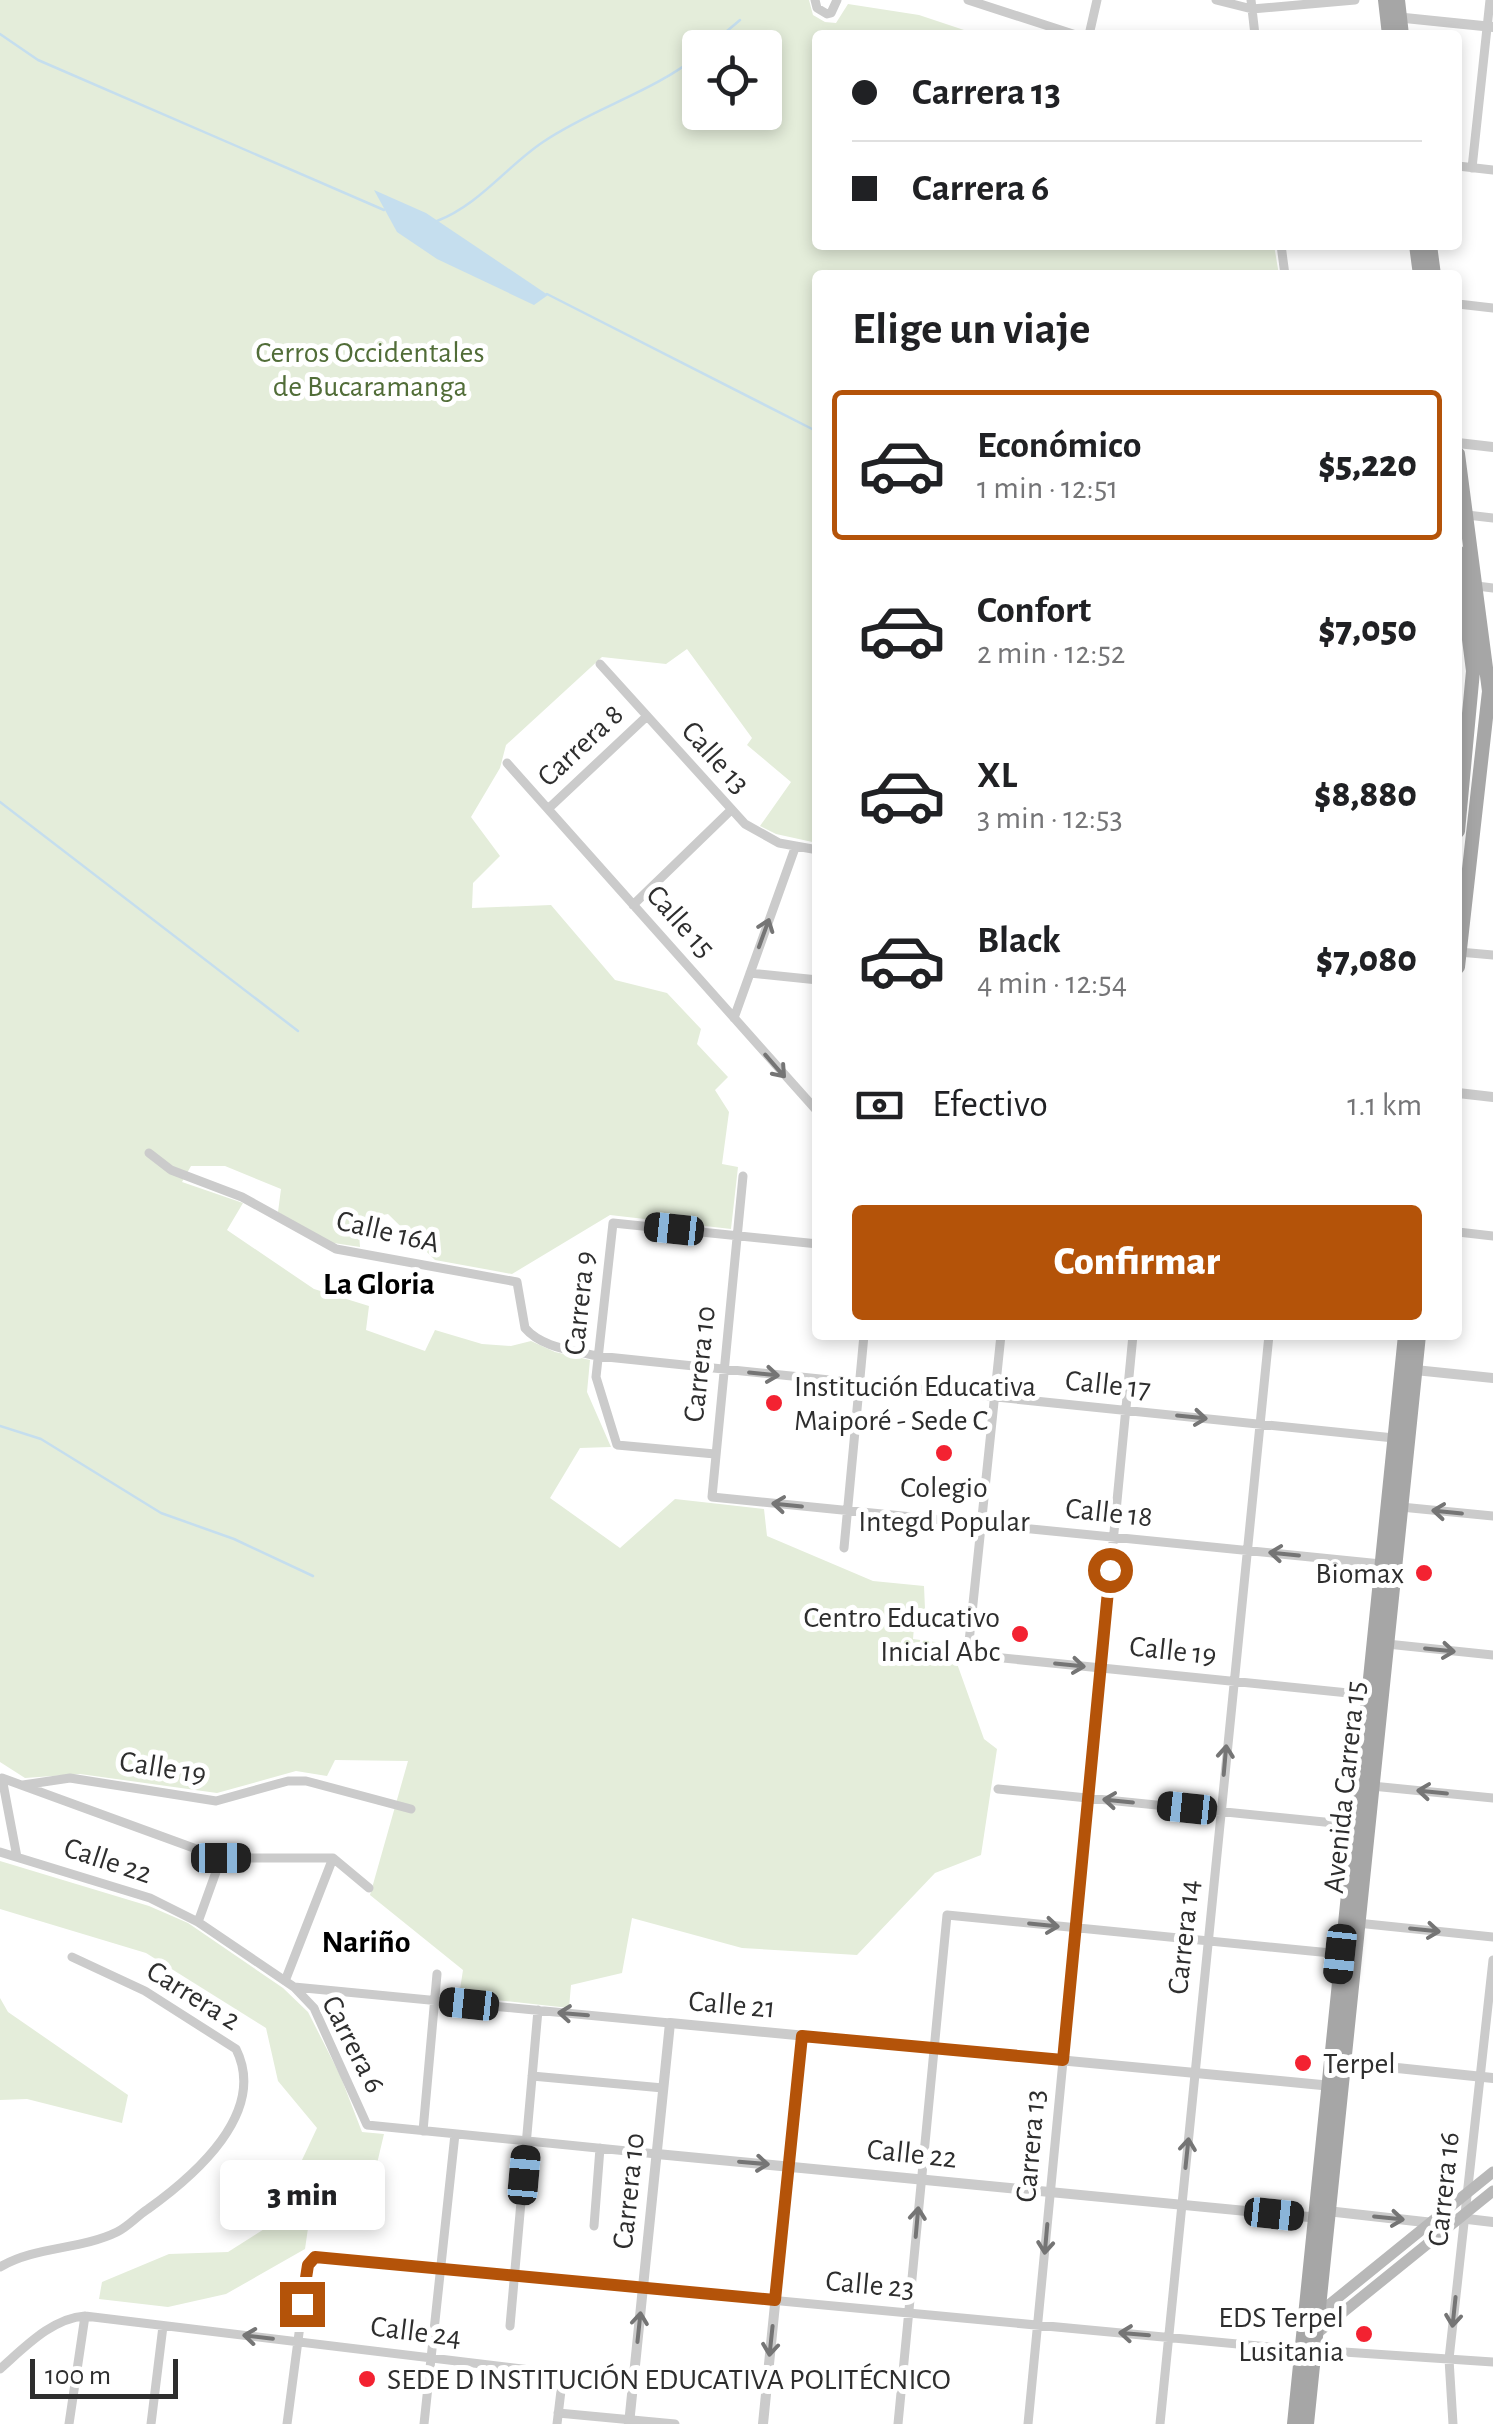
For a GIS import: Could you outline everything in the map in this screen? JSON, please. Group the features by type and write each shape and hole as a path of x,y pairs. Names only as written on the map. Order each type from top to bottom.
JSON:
{"main road":[{"path":"1385,0 1400,30"},
{"path":"1390,30 1398,0"},
{"path":"1462,481 1485,587 1491,692 1487,758 1462,931"},
{"path":"1462,580 1472,650 1462,791"},
{"path":"1466,750 1487,758"},
{"name":"Avenida Carrera 15","path":"1336,2061 1340,1954 1404,1340"},
{"name":"Avenida Carrera 15","path":"1307,2424 1308,2350 1333,2086 1357,1923 1418,1340"},
{"path":"1318,2314 1493,2172"},
{"path":"1310,2330 1493,2190"},
{"name":"Avenida Carrera 15","path":"1310,2330 1318,2314 1320,2214"},
{"name":"Avenida Carrera 15","path":"1294,2424 1308,2350"}],"street":[{"path":"815,0 821,13 831,13 837,0"},
{"path":"968,0 1061,30"},
{"path":"1089,30 1097,0"},
{"path":"1216,0 1252,4 1355,0"},
{"path":"1472,168 1490,0"},
{"path":"1252,4 1255,30"},
{"path":"1393,17 1490,27"},
{"path":"1462,167 1493,170"},
{"path":"1462,304 1493,308"},
{"path":"1462,444 1493,447"},
{"path":"1467,515 1493,518"},
{"name":"Calle 13","path":"600,664 730,811 760,834 795,848 812,849"},
{"path":"1472,686 1491,692"},
{"name":"Carrera 8","path":"548,809 646,716"},
{"name":"Calle 15","path":"507,763 812,1105"},
{"path":"633,904 730,811"},
{"path":"734,1018 795,848"},
{"path":"1462,959 1493,955"},
{"path":"750,973 812,979"},
{"path":"1462,1093 1493,1097"},
{"name":"Calle 16A","path":"148,1153 171,1170 242,1196 336,1249 517,1282 526,1328"},
{"name":"Carrera 10","path":"712,1497 742,1176"},
{"name":"Carrera 9","path":"715,1454 617,1445 598,1386 597,1356 613,1223 736,1236"},
{"path":"1462,1232 1493,1236"},
{"path":"736,1236 812,1243"},
{"name":"Calle 17","path":"526,1328 550,1344 597,1356 1394,1438"},
{"path":"844,1548 863,1340"},
{"path":"980,1524 1000,1340"},
{"name":"Carrera 13","path":"1028,2424 1133,1340"},
{"name":"Carrera 14","path":"1160,2424 1268,1340"},
{"path":"1415,1370 1493,1378"},
{"name":"Calle 18","path":"712,1497 1381,1564"},
{"path":"1401,1507 1493,1516"},
{"name":"Calle 19","path":"980,1524 969,1642 973,1655 1368,1694"},
{"path":"1386,1644 1493,1655"},
{"path":"17,1857 3,1800 2,1778 221,1858 333,1858 369,1888"},
{"name":"Calle 19","path":"23,1786 70,1778 216,1801 288,1780 306,1781 410,1809"},
{"path":"1372,1786 1493,1798"},
{"path":"998,1788 1354,1825"},
{"name":"Calle 22","path":"0,1852 150,1898 198,1922"},
{"path":"198,1922 221,1858"},
{"name":"Carrera 6","path":"333,1858 289,1984 314,2008 367,2126"},
{"path":"898,2424 946,1915 1340,1954"},
{"name":"Calle 21","path":"198,1922 289,1984 1333,2086"},
{"path":"1357,1923 1493,1938"},
{"name":"Carrera 2","path":"0,2267 33,2252 115,2233 130,2224 189,2180 226,2132 242,2095 242,2061 236,2049 145,1991 72,1957"},
{"name":"Carrera 16","path":"1453,2424 1449,2359 1460,2219 1487,2077 1493,1960"},
{"path":"422,2131 437,1974"},
{"path":"510,2326 538,2010"},
{"name":"Carrera 10","path":"630,2422 670,2023"},
{"path":"763,2424 802,2036"},
{"path":"1336,2061 1487,2077"},
{"path":"532,2076 663,2088"},
{"name":"Calle 22","path":"367,2126 1182,2205 1430,2222 1493,2222"},
{"path":"424,2424 455,2134"},
{"path":"594,2226 600,2148"},
{"name":"Calle 23","path":"297,2342 308,2265 315,2257 1169,2338 1493,2362"},
{"path":"0,2369 44,2334 72,2318 86,2316 69,2424"},
{"name":"Calle 24","path":"86,2316 563,2374 557,2418"},
{"path":"151,2424 163,2326"},
{"path":"286,2424 297,2342"},
{"path":"557,2418 675,2424"}],"green space":[{"name":"Cerros Occidentales de Bucaramanga","path":"0,0 809,0 813,15 825,22 836,23 848,4 919,15 964,30 812,30 812,250 1275,250 1278,270 812,270 812,842 760,826 791,782 747,745 752,738 687,649 666,664 602,657 506,745 500,768 471,817 500,856 473,883 472,908 551,905 615,980 667,993 701,1029 697,1044 728,1077 715,1090 729,1112 722,1164 738,1167 731,1229 610,1215 512,1274 435,1260 388,1214 358,1220 360,1247 327,1242 278,1212 281,1189 225,1166 191,1166 182,1182 243,1203 227,1230 314,1289 369,1306 366,1330 425,1351 435,1330 482,1344 511,1346 531,1341 555,1352 590,1360 587,1392 611,1447 580,1448 550,1498 620,1548 675,1499 764,1509 767,1536 873,1581 924,1586 925,1609 915,1616 913,1639 950,1644 984,1739 997,1749 981,1855 935,1873 857,1955 742,1948 632,1918 622,1973 571,1985 569,2008 459,1996 463,1970 370,1895 408,1761 335,1760 327,1776 296,1771 217,1793 80,1774 25,1778 0,1762"},
{"path":"0,1861 149,1906 188,1923 283,1988 308,2012 340,2075 362,2132 384,2134 375,2172 350,2169 309,2221 305,2249 226,2294 168,2307 99,2299 102,2282 169,2254 228,2252 272,2224 317,2128 278,2081 266,2028 146,1953 0,1909"},
{"path":"0,1998 8,2012 128,2095 122,2123 27,2099 0,2100"}],"water":[{"path":"374,190 426,213 548,295 534,305 437,259 397,232"}],"waterway":[{"path":"728,30 740,20"},
{"path":"0,34 38,60 384,210"},
{"path":"437,221 480,195 543,142 682,67"},
{"path":"547,294 812,429"},
{"path":"0,802 298,1031"},
{"path":"0,1426 41,1439 161,1513 234,1539 313,1576"}],"place":[{"name":"Institución Educativa Maiporé - Sede C","path":"774,1403"},
{"name":"Colegio Integd Popular","path":"944,1453"},
{"name":"Biomax","path":"1424,1573"},
{"name":"Centro Educativo Inicial Abc","path":"1020,1634"},
{"name":"Terpel","path":"1303,2063"},
{"name":"EDS Terpel Lusitania","path":"1364,2334"},
{"name":"SEDE D INSTITUCIÓN EDUCATIVA POLITÉCNICO","path":"367,2379"}],"district":[{"name":"La Gloria","path":"379,1283"},
{"name":"Nariño","path":"366,1941"}],"route":[{"path":"302,2304 308,2265 315,2257 775,2300 802,2036 1063,2060 1110,1570"}]}
